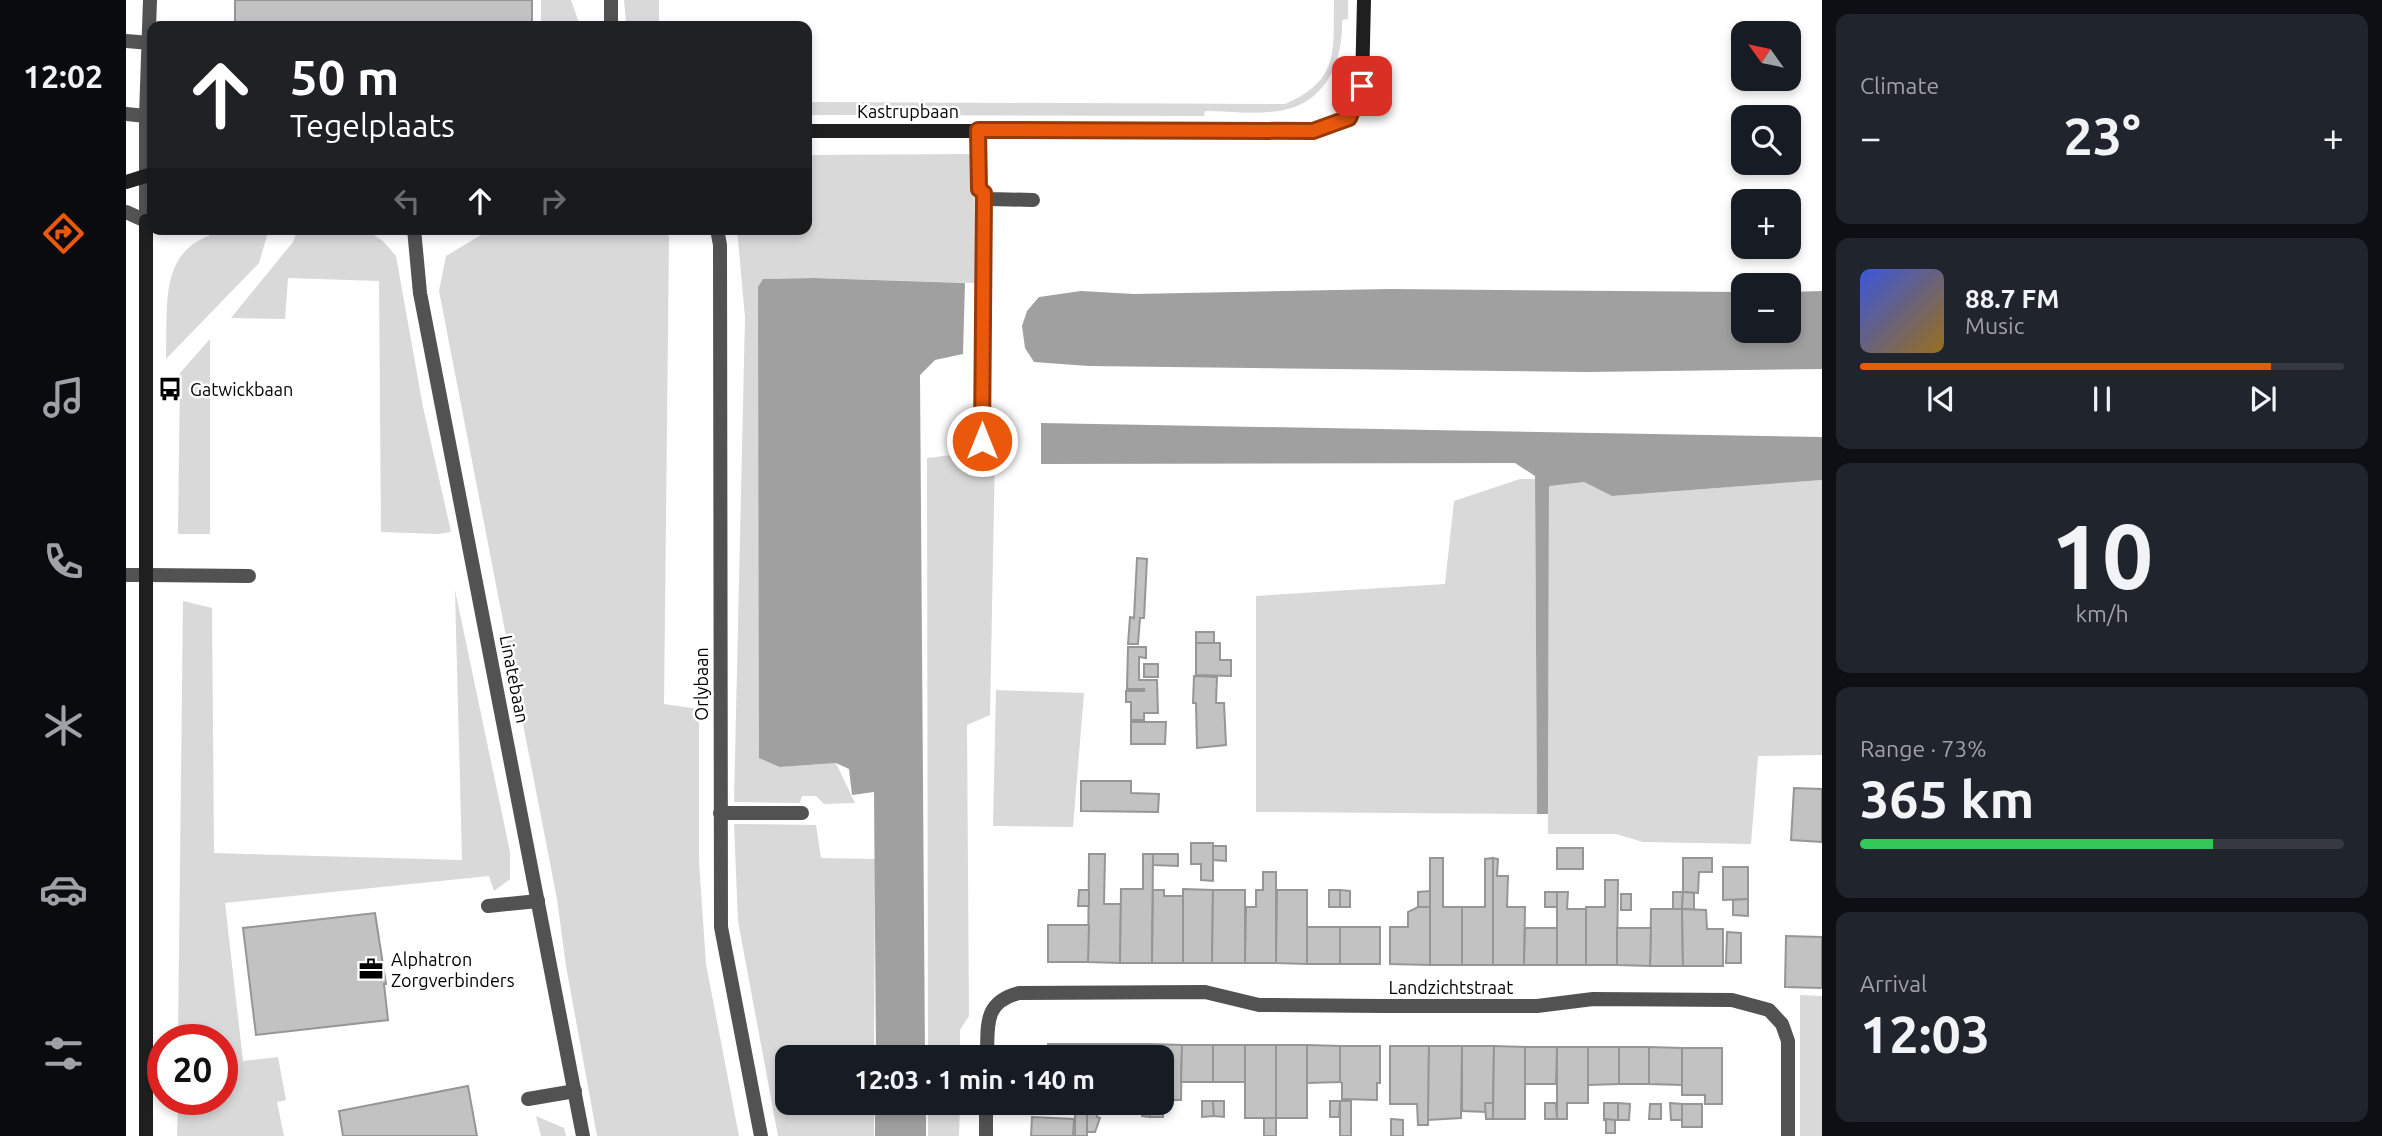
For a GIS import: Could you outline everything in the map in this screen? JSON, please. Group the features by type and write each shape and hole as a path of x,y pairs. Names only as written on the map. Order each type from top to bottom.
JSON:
{"main road":[{"name":"Kastrupbaan","path":"812,131 1313,131 1349,118 1362,86 1364,0"},
{"path":"126,182 147,175"},
{"path":"146,1136 149,235"}],"street":[{"path":"150,0 150,21"},
{"path":"611,0 611,21"},
{"path":"126,41 147,43"},
{"path":"147,92 147,130"},
{"path":"126,114 146,116"},
{"path":"978,130 979,189 990,198 1033,200"},
{"path":"982,441 984,193"},
{"path":"126,212 147,220"},
{"name":"Linatebaan","path":"415,235 420,293 583,1136"},
{"name":"Orlybaan","path":"718,235 721,927 761,1136"},
{"path":"126,575 249,576"},
{"path":"720,813 802,813"},
{"path":"488,906 538,901"},
{"name":"Landzichtstraat","path":"988,1045 990,1013 1002,999 1030,992 1205,992 1259,1005 1538,1006 1593,999 1731,1000 1769,1010 1782,1024 1788,1041 1788,1136"},
{"path":"528,1099 575,1091"},
{"path":"986,1115 986,1136"}],"shaded area":[{"path":"541,0 571,0 578,21 541,21"},
{"path":"624,0 659,0 659,21 626,21"},
{"path":"1334,0 1348,0 1348,19 1342,20 1340,46 1327,81 1319,91 1297,106 1275,111 1205,111 1204,116 812,115 812,102 1285,104 1316,85 1324,74 1330,62 1334,35"},
{"path":"974,154 975,283 763,279 780,767 836,763 855,803 824,804 816,796 802,796 800,803 734,802 745,317 738,235 812,235 812,155"},
{"path":"212,235 267,235 259,263 166,359 168,292 172,273 180,257 193,244"},
{"path":"296,235 374,235 396,256 423,407 451,532 381,532 379,281 288,278 285,319 231,318 293,242"},
{"path":"481,235 669,236 664,704 699,709 699,862 706,964 739,1136 597,1136 566,966 557,899 439,291 446,256"},
{"path":"763,279 965,283 963,354 935,360 920,375 925,1045 876,1045 874,792 852,795 849,769 836,763 780,767 759,758 758,287"},
{"path":"1391,289 1731,292 1731,343 1801,343 1801,292 1822,291 1822,369 1586,372 1089,366 1034,362 1025,348 1022,326 1027,311 1039,297 1081,291 1134,294"},
{"path":"210,339 210,534 178,534 180,373"},
{"path":"1041,423 1822,437 1822,480 1612,496 1584,482 1549,486 1548,814 1537,814 1535,476 1515,463 1041,464"},
{"path":"969,449 995,450 990,715 967,725 969,1016 960,1030 960,1045 928,1045 927,458 960,454"},
{"path":"1520,479 1535,479 1537,814 1256,812 1256,596 1445,584 1454,501"},
{"path":"1822,480 1822,755 1758,756 1751,844 1643,842 1616,834 1548,834 1549,485 1584,482 1612,496"},
{"path":"455,590 510,852 510,879 494,891 489,876 225,903 243,1061 278,1057 286,1100 277,1102 284,1136 177,1136 178,1115 238,1115 238,1024 178,1024 183,601 212,608 214,853 462,860"},
{"path":"996,690 1084,693 1073,827 993,826"},
{"path":"734,824 816,825 821,858 875,859 874,1045 775,1045 775,1115 874,1115 874,1136 778,1136 738,921"},
{"path":"1800,995 1822,996 1822,1136 1800,1136"},
{"path":"875,1115 926,1115 926,1136 875,1136"},
{"path":"928,1115 960,1115 959,1136 928,1136"},
{"path":"536,1116 564,1128 566,1136 541,1136"}],"building":[{"path":"235,0 532,0 532,21 235,21"},
{"path":"1137,558 1147,559 1144,618 1140,618 1138,644 1128,644 1130,617 1134,618"},
{"path":"1196,632 1214,632 1214,643 1196,643"},
{"path":"1196,643 1220,643 1220,660 1231,660 1231,676 1196,675"},
{"path":"1128,647 1146,647 1146,658 1139,657 1139,680 1157,680 1158,713 1144,713 1144,720 1131,720 1131,702 1126,702 1126,691 1144,691 1127,689"},
{"path":"1144,664 1158,664 1158,677 1144,677"},
{"path":"1194,676 1217,677 1216,703 1224,703 1226,745 1197,748 1196,703 1193,703"},
{"path":"1131,722 1166,722 1165,744 1131,744"},
{"path":"1081,781 1131,781 1131,793 1159,794 1158,812 1081,811"},
{"path":"1794,788 1822,789 1822,842 1791,840"},
{"path":"1191,843 1213,843 1213,881 1201,880 1201,864 1191,864"},
{"path":"1213,846 1226,846 1226,861 1213,860"},
{"path":"1557,848 1583,848 1583,869 1557,869"},
{"path":"1089,854 1105,854 1104,904 1121,904 1120,963 1088,962"},
{"path":"1143,854 1153,854 1152,963 1120,963 1121,889 1143,889"},
{"path":"1153,854 1178,854 1178,866 1153,865"},
{"path":"1430,858 1443,858 1443,907 1462,907 1462,965 1430,965"},
{"path":"1493,858 1493,965 1462,965 1462,907 1485,907 1485,859"},
{"path":"1493,858 1498,859 1497,876 1508,876 1507,907 1525,907 1524,965 1493,965"},
{"path":"1683,858 1712,858 1712,872 1699,872 1698,893 1683,892"},
{"path":"1723,867 1748,867 1748,899 1723,900"},
{"path":"1263,872 1276,872 1276,963 1245,963 1246,907 1256,907 1256,890 1263,890"},
{"path":"1605,880 1618,880 1617,965 1586,965 1586,907 1605,907"},
{"path":"1183,889 1213,890 1212,963 1183,963"},
{"path":"1079,890 1089,890 1089,906 1078,906"},
{"path":"1153,890 1164,890 1164,896 1183,896 1183,963 1152,963"},
{"path":"1213,890 1245,890 1245,963 1212,963"},
{"path":"1277,890 1307,890 1307,964 1276,963"},
{"path":"1329,890 1340,890 1340,907 1329,907"},
{"path":"1340,890 1350,891 1350,907 1340,907"},
{"path":"1430,891 1430,907 1418,907 1418,892"},
{"path":"1545,892 1557,892 1557,907 1545,907"},
{"path":"1557,892 1568,892 1567,909 1586,909 1586,965 1557,965"},
{"path":"1673,892 1683,892 1682,909 1673,909"},
{"path":"1683,892 1694,893 1694,910 1682,909"},
{"path":"1621,894 1631,894 1631,910 1621,910"},
{"path":"1748,899 1748,916 1733,915 1733,900"},
{"path":"1418,907 1430,907 1430,965 1390,964 1390,927 1408,927 1408,912"},
{"path":"1651,909 1682,909 1683,966 1650,966"},
{"path":"1682,909 1706,910 1707,929 1723,929 1723,966 1683,966"},
{"path":"375,913 386,984 388,1020 256,1035 243,928"},
{"path":"1048,925 1089,925 1088,962 1048,962"},
{"path":"1307,927 1340,927 1340,964 1307,964"},
{"path":"1340,927 1380,927 1380,964 1340,964"},
{"path":"1525,928 1557,928 1557,965 1524,965"},
{"path":"1617,928 1651,928 1650,966 1617,965"},
{"path":"1727,932 1741,933 1741,963 1726,963"},
{"path":"1786,936 1822,937 1822,988 1785,987"},
{"path":"1048,1044 1087,1044 1087,1045"},
{"path":"1087,1044 1119,1044 1119,1045"},
{"path":"1119,1044 1150,1044 1150,1045"},
{"path":"1150,1044 1182,1045 1181,1100 1174,1100 1174,1045"},
{"path":"1182,1045 1213,1045 1213,1082 1181,1082"},
{"path":"1213,1045 1245,1045 1245,1082 1213,1082"},
{"path":"1245,1045 1276,1045 1276,1118 1245,1118"},
{"path":"1276,1045 1307,1045 1307,1118 1276,1118"},
{"path":"1307,1045 1340,1046 1340,1082 1307,1083"},
{"path":"1340,1046 1380,1046 1377,1100 1342,1099"},
{"path":"1390,1046 1429,1046 1428,1125 1418,1125 1417,1104 1390,1104"},
{"path":"1429,1046 1462,1046 1461,1118 1428,1120"},
{"path":"1462,1046 1494,1046 1493,1103 1485,1103 1486,1112 1462,1111"},
{"path":"1494,1046 1525,1047 1525,1119 1493,1119"},
{"path":"1525,1047 1557,1047 1556,1084 1525,1084"},
{"path":"1557,1047 1588,1047 1588,1103 1567,1103 1567,1119 1557,1119"},
{"path":"1588,1047 1619,1047 1619,1084 1588,1085"},
{"path":"1619,1047 1649,1047 1649,1084 1619,1084"},
{"path":"1649,1047 1682,1048 1682,1085 1649,1084"},
{"path":"1682,1048 1722,1048 1722,1104 1705,1104 1705,1095 1682,1095"},
{"path":"468,1086 477,1136 343,1136 339,1111"},
{"path":"1202,1101 1213,1101 1214,1116 1202,1117"},
{"path":"1213,1101 1224,1101 1224,1117 1214,1116"},
{"path":"1330,1101 1340,1101 1339,1117 1330,1117"},
{"path":"1340,1101 1351,1101 1351,1136 1340,1136"},
{"path":"1485,1103 1493,1103 1493,1119 1486,1119"},
{"path":"1545,1103 1556,1103 1557,1119 1545,1119"},
{"path":"1604,1103 1618,1103 1618,1120 1604,1120"},
{"path":"1618,1103 1630,1104 1629,1120 1618,1120"},
{"path":"1670,1103 1682,1104 1682,1120 1671,1120"},
{"path":"1650,1104 1661,1104 1661,1119 1649,1119"},
{"path":"1682,1104 1702,1104 1702,1127 1682,1127"},
{"path":"1075,1115 1087,1115 1087,1136 1075,1136"},
{"path":"1087,1115 1097,1115 1100,1118 1095,1132 1087,1132"},
{"path":"1032,1117 1074,1119 1073,1136 1031,1136"},
{"path":"1264,1118 1276,1118 1276,1136 1264,1136"},
{"path":"1391,1119 1403,1120 1403,1136 1391,1136"},
{"path":"1606,1119 1615,1120 1615,1133 1606,1133"}],"place":[{"name":"Gatwickbaan","path":"170,389"},
{"name":"Alphatron Zorgverbinders","path":"371,969"}],"route":[{"path":"982,441 984,193 979,189 978,130 1313,131 1349,118 1362,86"}]}
